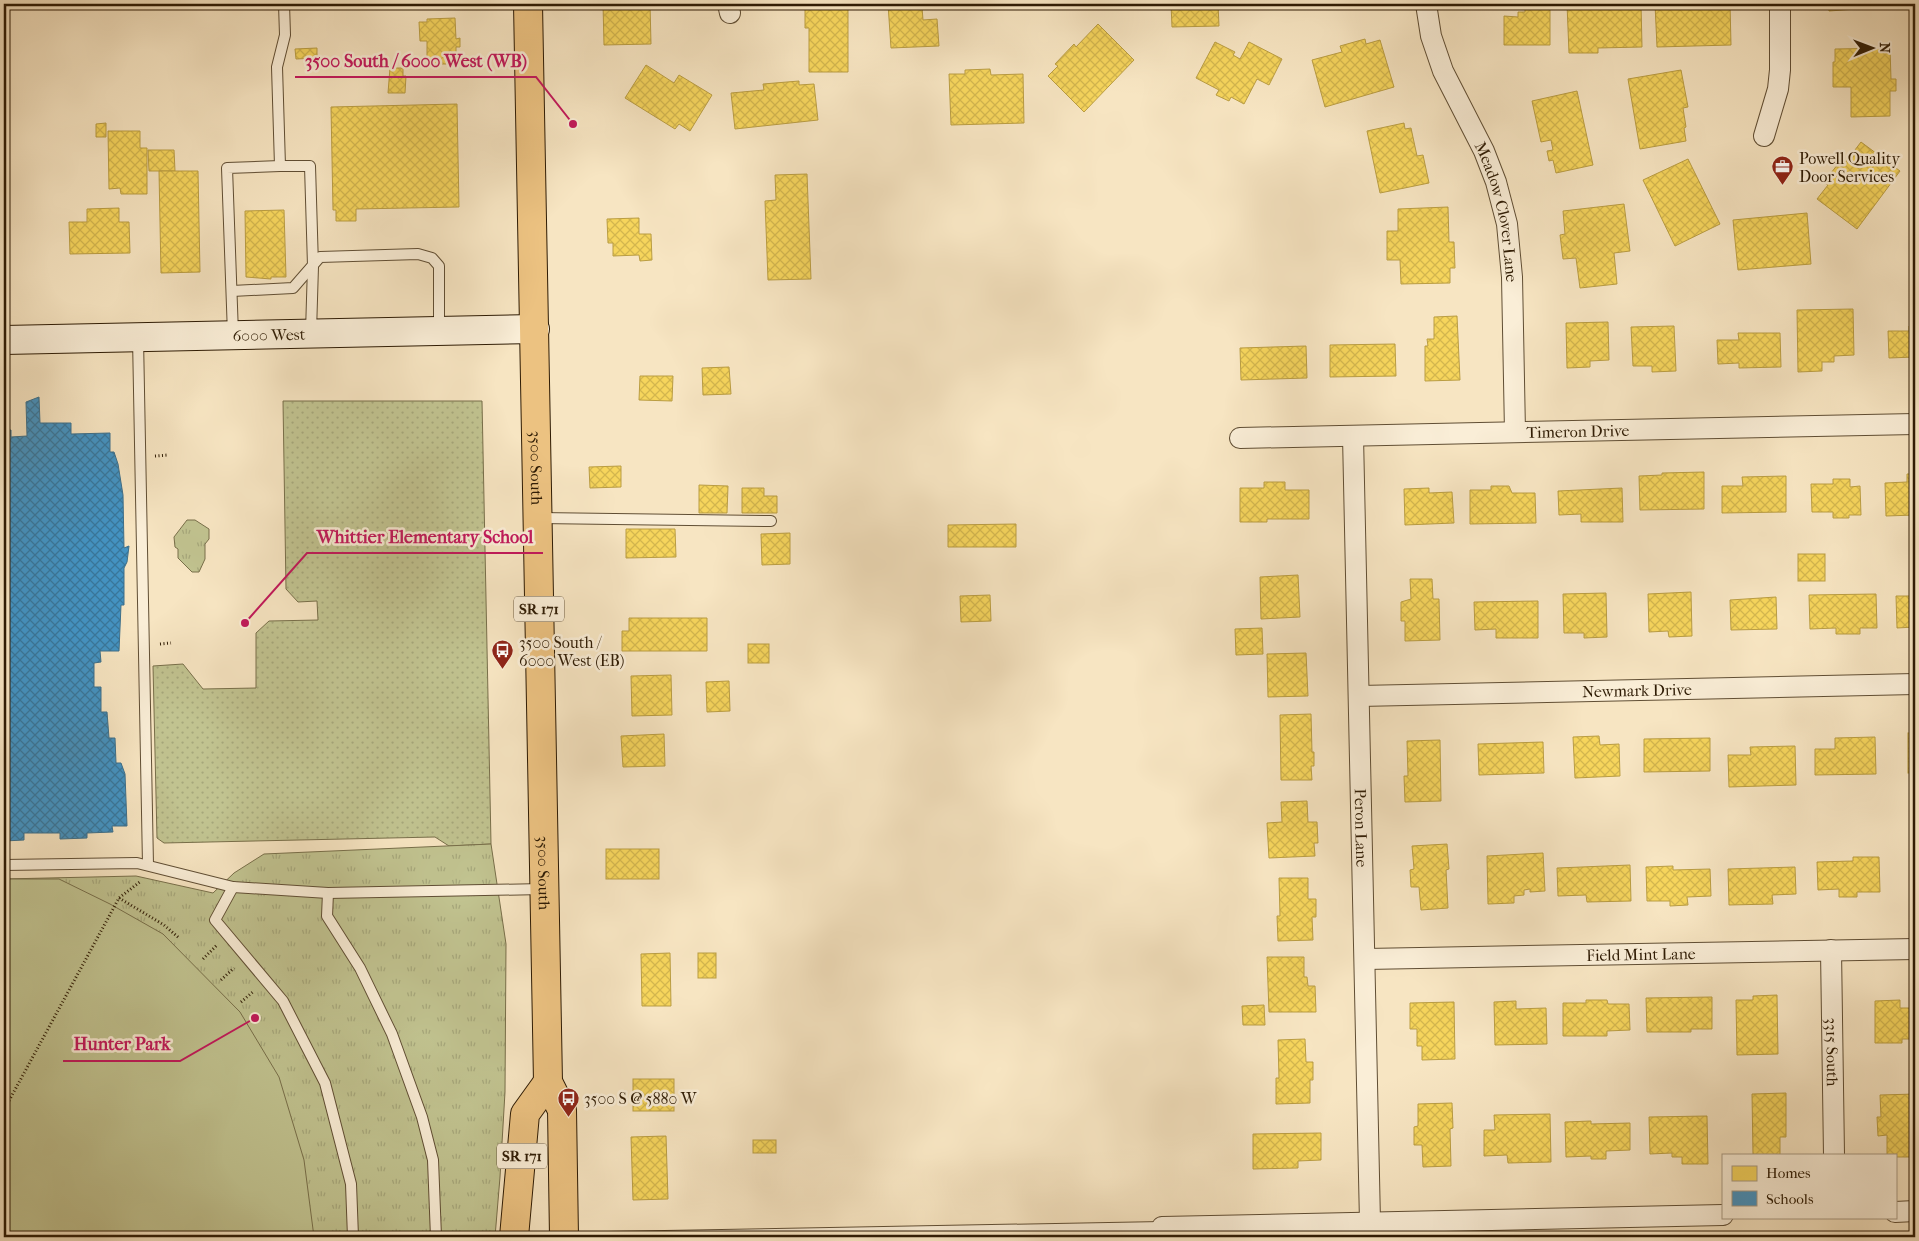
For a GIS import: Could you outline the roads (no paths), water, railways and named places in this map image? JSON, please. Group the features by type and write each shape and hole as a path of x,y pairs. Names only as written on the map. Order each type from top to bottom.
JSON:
{"main road":[{"name":"3500 South","path":"528,4 548,1082 562,1110 564,1237"},
{"name":"SR 171","path":"514,1237 524,1114 548,1082"}],"street":[{"name":"Meadow Clover Lane","path":"1426,4 1430,36 1443,71 1484,151 1496,182 1507,224 1512,277 1515,432"},
{"path":"1764,136 1778,89 1780,70 1780,4"},
{"name":"6000 West","path":"4,340 534,329"},
{"name":"Timeron Drive","path":"1240,438 1915,424"},
{"name":"Peron Lane","path":"1353,436 1366,959 1370,1222"},
{"name":"Newmark Drive","path":"1359,696 1915,684"},
{"name":"Field Mint Lane","path":"1366,959 1915,949"},
{"name":"3315 South","path":"1830,950 1834,1154"},
{"path":"1896,1212 1915,1212"},
{"path":"1162,1227 1722,1215"}],"lane":[{"path":"280,166 277,67 285,35 284,4"},
{"path":"233,335 227,168 280,166 310,166 313,266 311,333"},
{"path":"232,291 293,288 320,257 418,254 432,258 439,266 439,331"},
{"path":"138,337 148,865"},
{"path":"538,518 771,520"},
{"path":"4,865 137,863 233,887 328,893 544,889"},
{"path":"233,887 215,920 282,1001 325,1083 351,1184 353,1237"},
{"path":"328,893 327,916 360,968 392,1034 422,1117 433,1160 436,1237"},
{"path":"608,1237 1162,1227"}],"place":[{"name":"3500 South / 6000 West (WB)","path":"573,124"},
{"name":"Powell Quality Door Services","path":"1783,186"},
{"name":"Whittier Elementary School","path":"245,623"},
{"name":"3500 South / 6000 West (EB)","path":"503,670"},
{"name":"Hunter Park","path":"255,1018"},
{"name":"3500 S @ 5880 W","path":"568,1117"}]}
